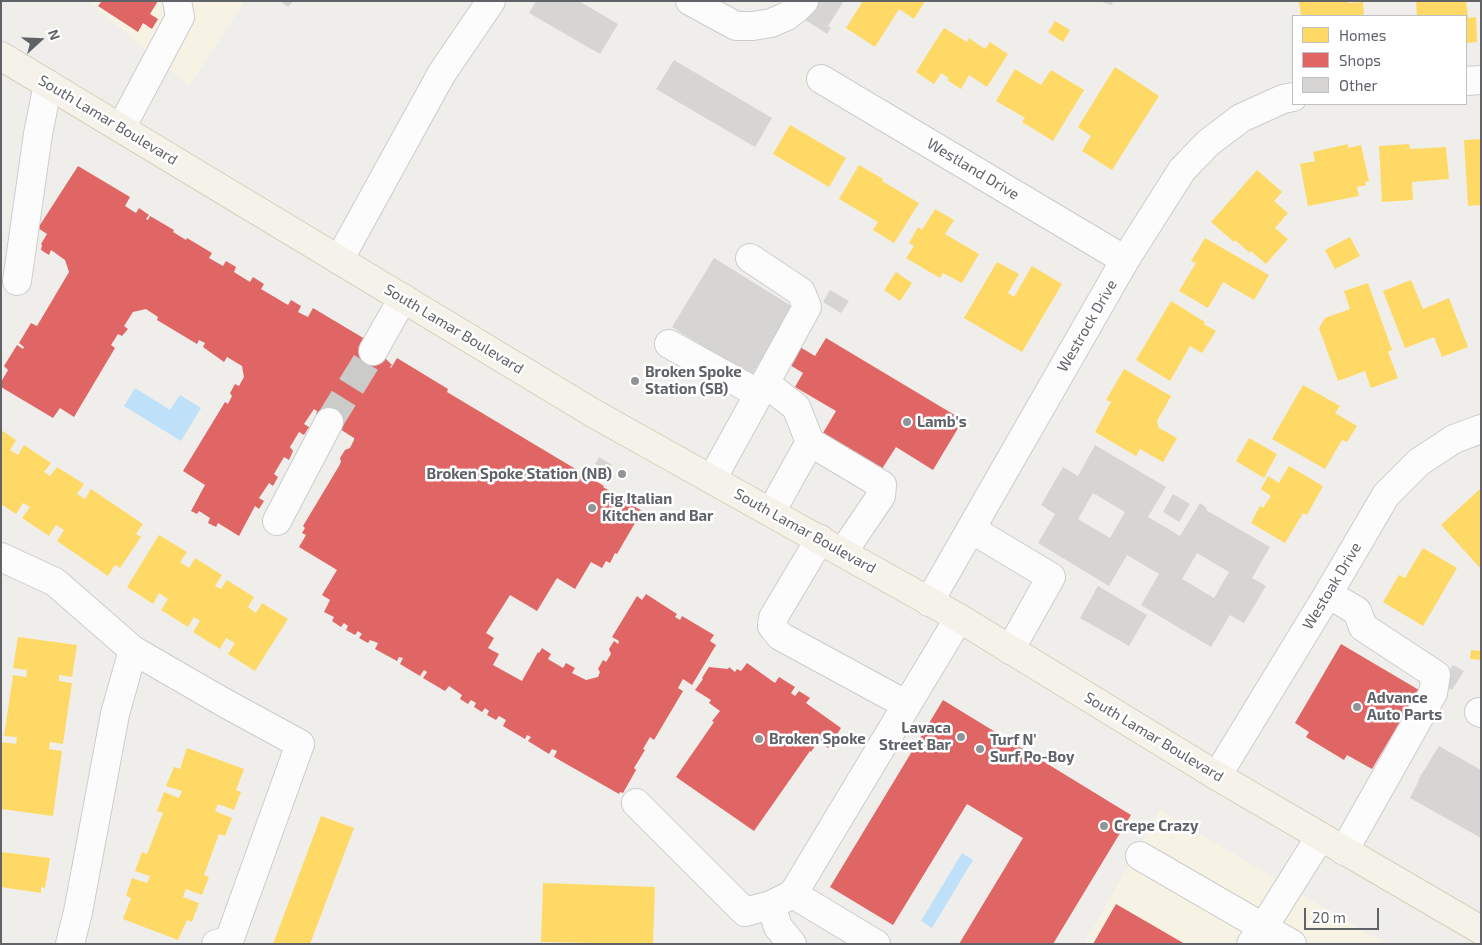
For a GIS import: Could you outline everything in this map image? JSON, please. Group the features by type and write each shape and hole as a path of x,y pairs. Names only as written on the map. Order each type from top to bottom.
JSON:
{"main road":[{"name":"South Lamar Boulevard","path":"1,56 593,413 959,618 1217,776 1481,930"}],"street":[{"path":"121,128 180,17 177,1"},
{"path":"339,260 442,73 491,1"},
{"path":"690,1 736,26 745,26 771,23 787,16 804,1"},
{"name":"Westland Drive","path":"821,79 1125,260"},
{"path":"1467,81 1481,80"},
{"path":"17,281 38,134 48,84"},
{"name":"Westrock Drive","path":"929,602 1125,260 1182,170 1208,143 1241,118 1283,99 1292,97"},
{"path":"712,479 807,307 801,292 750,258"},
{"path":"373,351 403,298"},
{"path":"669,344 762,389 796,408 810,442 882,485 881,496 843,552"},
{"path":"276,520 330,422"},
{"name":"Westoak Drive","path":"1217,776 1386,495 1418,462 1454,439 1481,429"},
{"path":"771,512 810,442"},
{"path":"971,529 1051,577 1010,650"},
{"path":"820,539 773,618 772,626 780,636 907,705"},
{"path":"1,557 55,582 133,650 300,744 229,941 216,944"},
{"path":"1328,594 1357,611 1363,627 1436,675 1433,693 1344,851"},
{"path":"792,944 778,927 782,899 907,705 959,618"},
{"path":"70,944 78,912 115,714 133,650"},
{"path":"636,803 745,912 782,899 876,944"},
{"path":"1257,936 1320,837"},
{"path":"1140,856 1257,936 1292,944"}],"shaded area":[{"path":"88,1 245,1 189,86"},
{"path":"1160,810 1385,944 1084,944"}],"water":[{"path":"135,388 170,410 180,395 201,408 181,441 124,406"},
{"path":"962,853 973,860 932,928 921,921"}],"building: Homes":[{"path":"863,1 925,1 914,19 899,9 875,47 846,28"},
{"path":"1299,1 1363,2 1364,15 1301,15"},
{"path":"1416,1 1466,1 1468,18 1476,17 1477,42 1467,43 1467,15 1417,15"},
{"path":"1055,21 1070,30 1063,42 1048,32"},
{"path":"944,28 967,42 969,38 985,49 990,42 1008,54 987,87 969,75 961,89 947,80 949,78 941,73 934,84 916,72"},
{"path":"1115,67 1159,96 1112,170 1082,151 1091,136 1078,127"},
{"path":"1015,69 1041,85 1051,70 1084,90 1053,141 1022,122 1025,118 996,101"},
{"path":"790,125 846,158 829,187 773,154"},
{"path":"1481,139 1481,205 1468,206 1464,140"},
{"path":"1348,144 1348,148 1361,145 1369,181 1365,182 1366,185 1357,187 1359,196 1308,206 1300,164 1315,161 1313,152"},
{"path":"1409,144 1410,149 1446,147 1449,179 1412,182 1413,200 1382,202 1379,146"},
{"path":"859,165 919,203 894,243 873,230 878,222 839,199"},
{"path":"1257,170 1282,192 1274,201 1288,213 1275,228 1288,239 1266,264 1235,240 1234,242 1211,222"},
{"path":"935,209 954,220 945,234 979,254 962,283 943,273 940,278 906,258 914,246 909,243 918,227 922,230"},
{"path":"1350,237 1360,256 1335,269 1325,250"},
{"path":"1205,238 1269,275 1254,300 1223,282 1208,308 1179,291 1196,263 1191,261"},
{"path":"997,262 1019,274 1008,293 1014,297 1032,266 1062,284 1022,352 964,318"},
{"path":"896,272 912,283 900,301 884,290"},
{"path":"1411,280 1423,309 1449,298 1468,347 1442,357 1434,337 1405,348 1383,291"},
{"path":"1368,283 1392,350 1388,352 1398,378 1371,388 1365,371 1338,381 1319,328 1325,318 1350,309 1344,291"},
{"path":"1171,301 1216,331 1202,353 1190,346 1170,381 1136,360"},
{"path":"1124,369 1171,396 1157,421 1159,428 1177,438 1163,462 1140,449 1136,456 1095,432 1111,402 1106,400"},
{"path":"1303,385 1340,406 1335,413 1357,426 1347,442 1342,440 1325,469 1272,439"},
{"path":"1,430 16,440 10,450 18,455 24,445 51,463 44,472 50,476 57,467 84,484 77,494 85,499 91,489 143,524 136,534 141,537 120,568 115,565 108,576 57,541 64,530 56,525 49,536 22,518 30,507 23,503 16,514 1,504"},
{"path":"1249,438 1277,454 1264,478 1236,461"},
{"path":"1289,466 1323,486 1307,515 1303,513 1285,543 1251,523 1260,506 1263,508 1271,496 1261,489 1268,476 1279,483"},
{"path":"1481,488 1481,569 1441,525"},
{"path":"159,535 187,552 180,562 189,568 195,558 222,575 215,586 221,589 227,580 254,597 248,607 256,613 262,603 288,619 255,671 228,654 235,643 226,638 220,649 193,632 200,621 194,617 188,627 161,610 168,599 159,593 153,604 127,587"},
{"path":"1423,548 1457,568 1423,626 1383,602 1399,575 1405,578"},
{"path":"18,637 77,645 72,677 59,675 59,681 72,683 63,744 50,742 49,749 62,751 53,816 1,809 2,742 16,744 17,737 4,736 13,675 26,677 27,670 13,668"},
{"path":"1471,650 1481,651 1481,660 1470,659"},
{"path":"187,748 244,769 236,790 241,792 234,810 218,804 215,811 232,818 225,836 219,834 204,875 209,877 202,895 186,889 183,897 199,903 192,922 187,920 178,940 123,919 131,898 126,896 132,878 147,883 150,876 135,871 142,852 147,854 163,813 157,811 164,792 179,798 182,791 166,786 174,767 180,769"},
{"path":"321,816 354,828 310,944 273,944"},
{"path":"1,852 50,858 45,888 41,887 41,893 1,887"},
{"path":"543,883 655,887 653,944 541,942"}],"building: Shops":[{"path":"102,1 158,1 150,14 158,19 152,29 143,23 138,32 98,6"},
{"path":"78,166 130,197 125,206 136,213 139,208 149,215 146,219 148,220 150,216 174,230 173,232 186,240 187,238 212,253 209,258 223,266 226,261 236,267 234,272 250,282 253,277 264,284 261,289 288,305 291,300 301,306 298,312 308,317 313,308 365,339 359,349 384,357 392,365 391,368 397,358 448,389 447,392 604,486 642,511 610,563 606,561 602,568 591,562 575,589 557,578 537,611 510,595 486,633 494,638 488,648 499,654 493,665 522,681 542,648 551,654 548,659 563,668 566,663 575,668 572,673 586,680 598,677 600,672 598,669 603,660 606,662 611,654 609,649 614,641 618,644 619,641 612,637 637,596 642,600 646,594 677,614 675,617 680,620 682,616 714,635 710,641 716,645 692,685 683,679 678,688 683,691 654,740 650,737 643,749 645,750 634,768 636,770 623,793 620,792 619,794 554,757 557,751 552,749 549,754 528,741 531,737 527,735 525,739 503,726 506,720 499,716 496,720 487,715 489,711 485,708 482,712 474,707 476,703 471,700 468,704 460,699 462,695 449,686 445,691 423,678 427,672 424,670 420,676 400,664 403,658 399,657 397,661 375,649 378,643 370,640 368,643 359,638 362,634 358,631 355,635 346,630 348,626 344,623 341,627 332,621 334,617 324,612 330,600 322,595 337,570 299,547 306,535 302,533 305,528 303,526 339,466 340,458 345,450 350,448 354,438 316,414 317,411 314,409 304,424 309,427 304,435 299,432 290,447 293,451 289,460 284,457 274,474 278,477 273,486 269,483 259,498 264,501 259,509 255,506 239,536 218,523 216,527 208,523 210,518 199,511 197,514 191,511 205,485 183,471 225,402 228,404 232,396 230,393 235,384 239,386 244,377 242,366 227,357 224,362 203,347 205,343 199,340 197,344 157,320 158,317 146,309 133,312 124,326 128,329 122,336 118,334 111,345 115,348 74,417 60,408 53,418 1,387 1,382 8,370 4,366 17,345 23,349 24,347 19,343 31,323 37,326 69,272 65,260 51,250 49,255 41,250 41,244 47,234 38,228"},
{"path":"826,338 963,420 933,470 896,447 880,472 833,442 835,440 823,433 836,411 795,387 803,373 790,365 800,347 815,356"},
{"name":"Advance Auto Parts","path":"1341,644 1419,690 1372,769 1347,755 1344,760 1306,737 1309,732 1295,723"},
{"path":"747,663 775,683 779,677 795,687 791,693 795,696 799,691 810,698 806,703 841,728 828,748 818,741 754,831 676,777 720,711 709,703 711,700 695,690 702,678 709,667 728,669 729,667 735,672 737,669 741,671"},
{"path":"943,700 1131,815 1053,944 959,944 1023,838 967,804 893,925 830,887"},
{"path":"1116,904 1185,944 1093,944"}],"building: Other":[{"path":"280,1 293,1 288,7"},
{"path":"536,1 579,1 618,24 600,54 529,13"},
{"path":"810,1 844,1 828,26 831,28 827,34 804,19"},
{"path":"1099,1 1113,1 1112,5"},
{"path":"674,60 772,118 755,147 656,89"},
{"path":"714,258 793,307 751,376 672,327"},
{"path":"830,290 849,301 841,313 823,302"},
{"path":"649,379 661,385 658,390 647,384"},
{"path":"1095,445 1166,487 1148,517 1180,536 1200,503 1207,508 1206,510 1270,547 1252,578 1266,586 1244,623 1230,615 1211,647 1141,605 1159,574 1127,555 1109,586 1038,543 1055,514 1041,505 1063,467 1078,476","holes":["1093,493 1125,512 1110,538 1078,519","1197,553 1229,572 1214,598 1182,579"]},
{"path":"599,457 612,465 609,472 595,464"},
{"path":"1173,494 1190,504 1179,522 1163,512"},
{"path":"1098,586 1147,615 1129,646 1080,618"},
{"path":"1453,665 1464,671 1452,690 1441,684"},
{"path":"1439,746 1481,770 1481,838 1410,798 1418,780"}],"tunnel":[{"path":"329,422 373,351"}],"place":[{"name":"Broken Spoke Station (SB)","path":"635,381"},
{"name":"Lamb's","path":"907,422"},
{"name":"Broken Spoke Station (NB)","path":"622,474"},
{"name":"Fig Italian Kitchen and Bar","path":"592,508"},
{"name":"Advance Auto Parts","path":"1357,707"},
{"name":"Lavaca Street Bar","path":"961,737"},
{"name":"Broken Spoke","path":"759,739"},
{"name":"Turf N' Surf Po-Boy","path":"980,749"},
{"name":"Crepe Crazy","path":"1104,826"}]}
